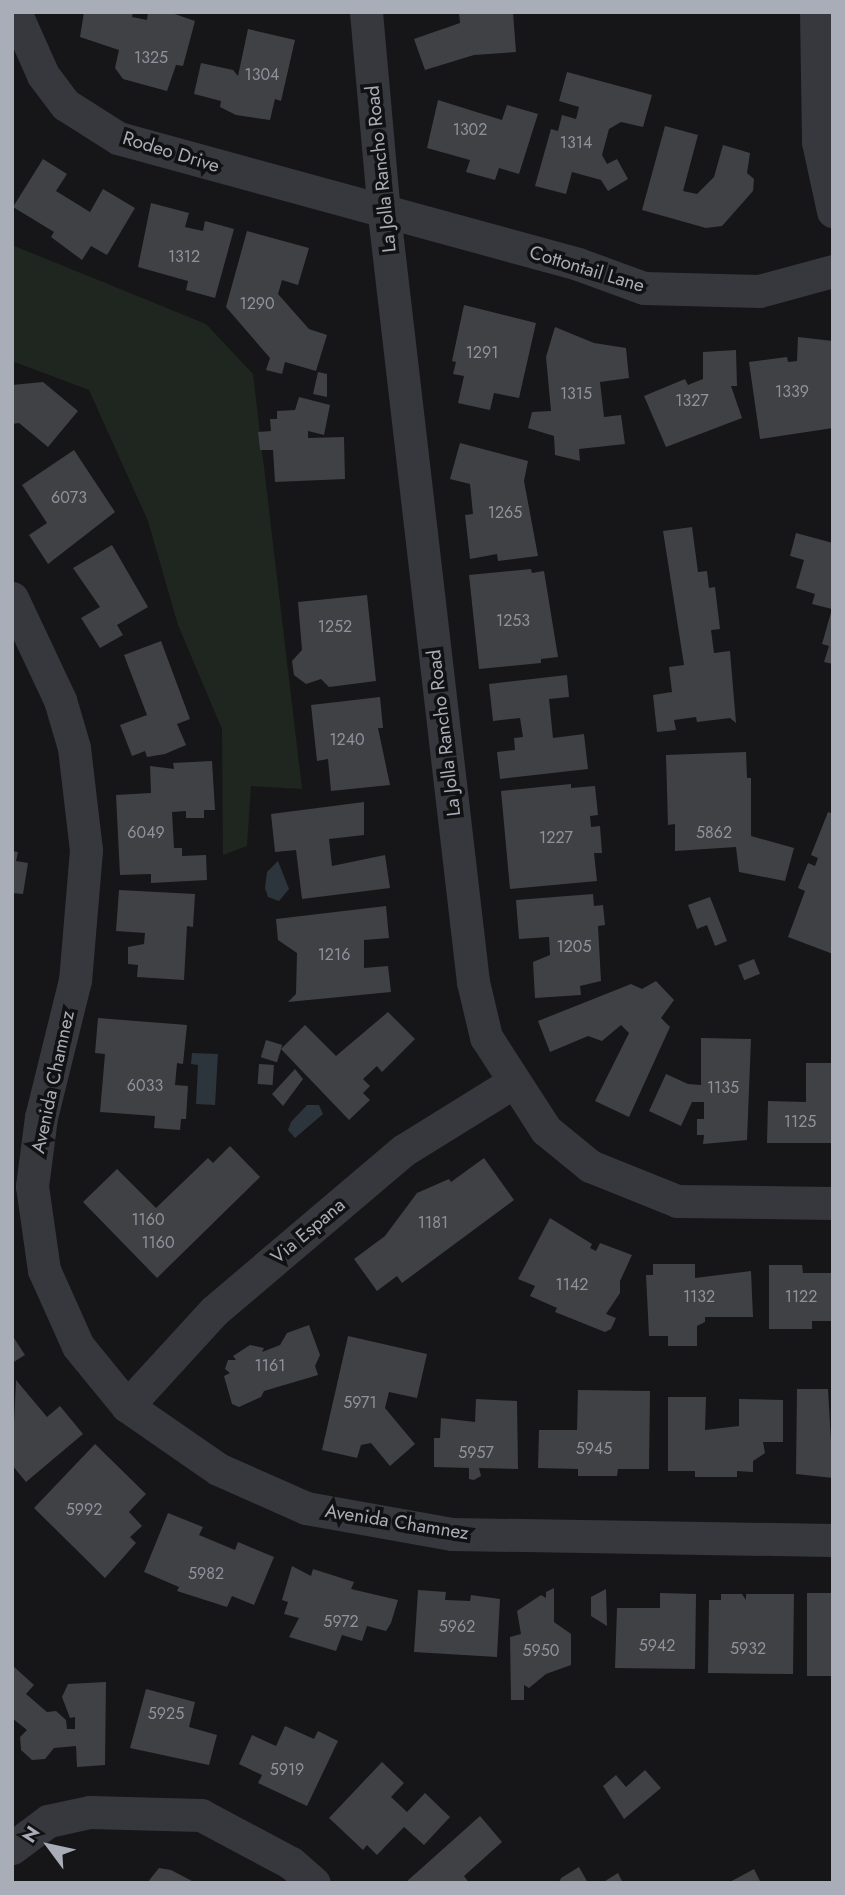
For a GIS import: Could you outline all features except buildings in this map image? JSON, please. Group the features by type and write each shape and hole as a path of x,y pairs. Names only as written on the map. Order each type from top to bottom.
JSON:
{"street":[{"name":"Rodeo Drive","path":"15,12 43,75 66,104 118,138 384,214"},
{"name":"La Jolla Rancho Road","path":"366,12 384,214 473,982 486,1037 512,1083 546,1130 590,1166 677,1200 833,1203"},
{"path":"816,12 818,142 833,211"},
{"name":"Cottontail Lane","path":"384,214 578,264 644,288 759,291 833,271"},
{"name":"Avenida Chamnez","path":"12,598 60,699 74,748 86,850 75,979 41,1117 34,1198 44,1270 78,1346 127,1406 218,1469 306,1508 452,1534 833,1540"},
{"name":"Via Espana","path":"127,1406 214,1311 404,1150 512,1083"},
{"path":"12,1847 48,1821 90,1812 201,1815 291,1863 314,1883"}],"shaded area":[{"path":"12,245 206,324 253,374 302,789 251,786 247,846 223,855 222,729 178,625 148,521 89,390 12,361"},
{"path":"278,861 289,889 279,901 268,897 265,888 267,872"},
{"path":"192,1053 218,1054 215,1105 196,1104 198,1065 191,1064"},
{"path":"307,1105 319,1105 323,1114 295,1138 288,1130 291,1122"}]}
